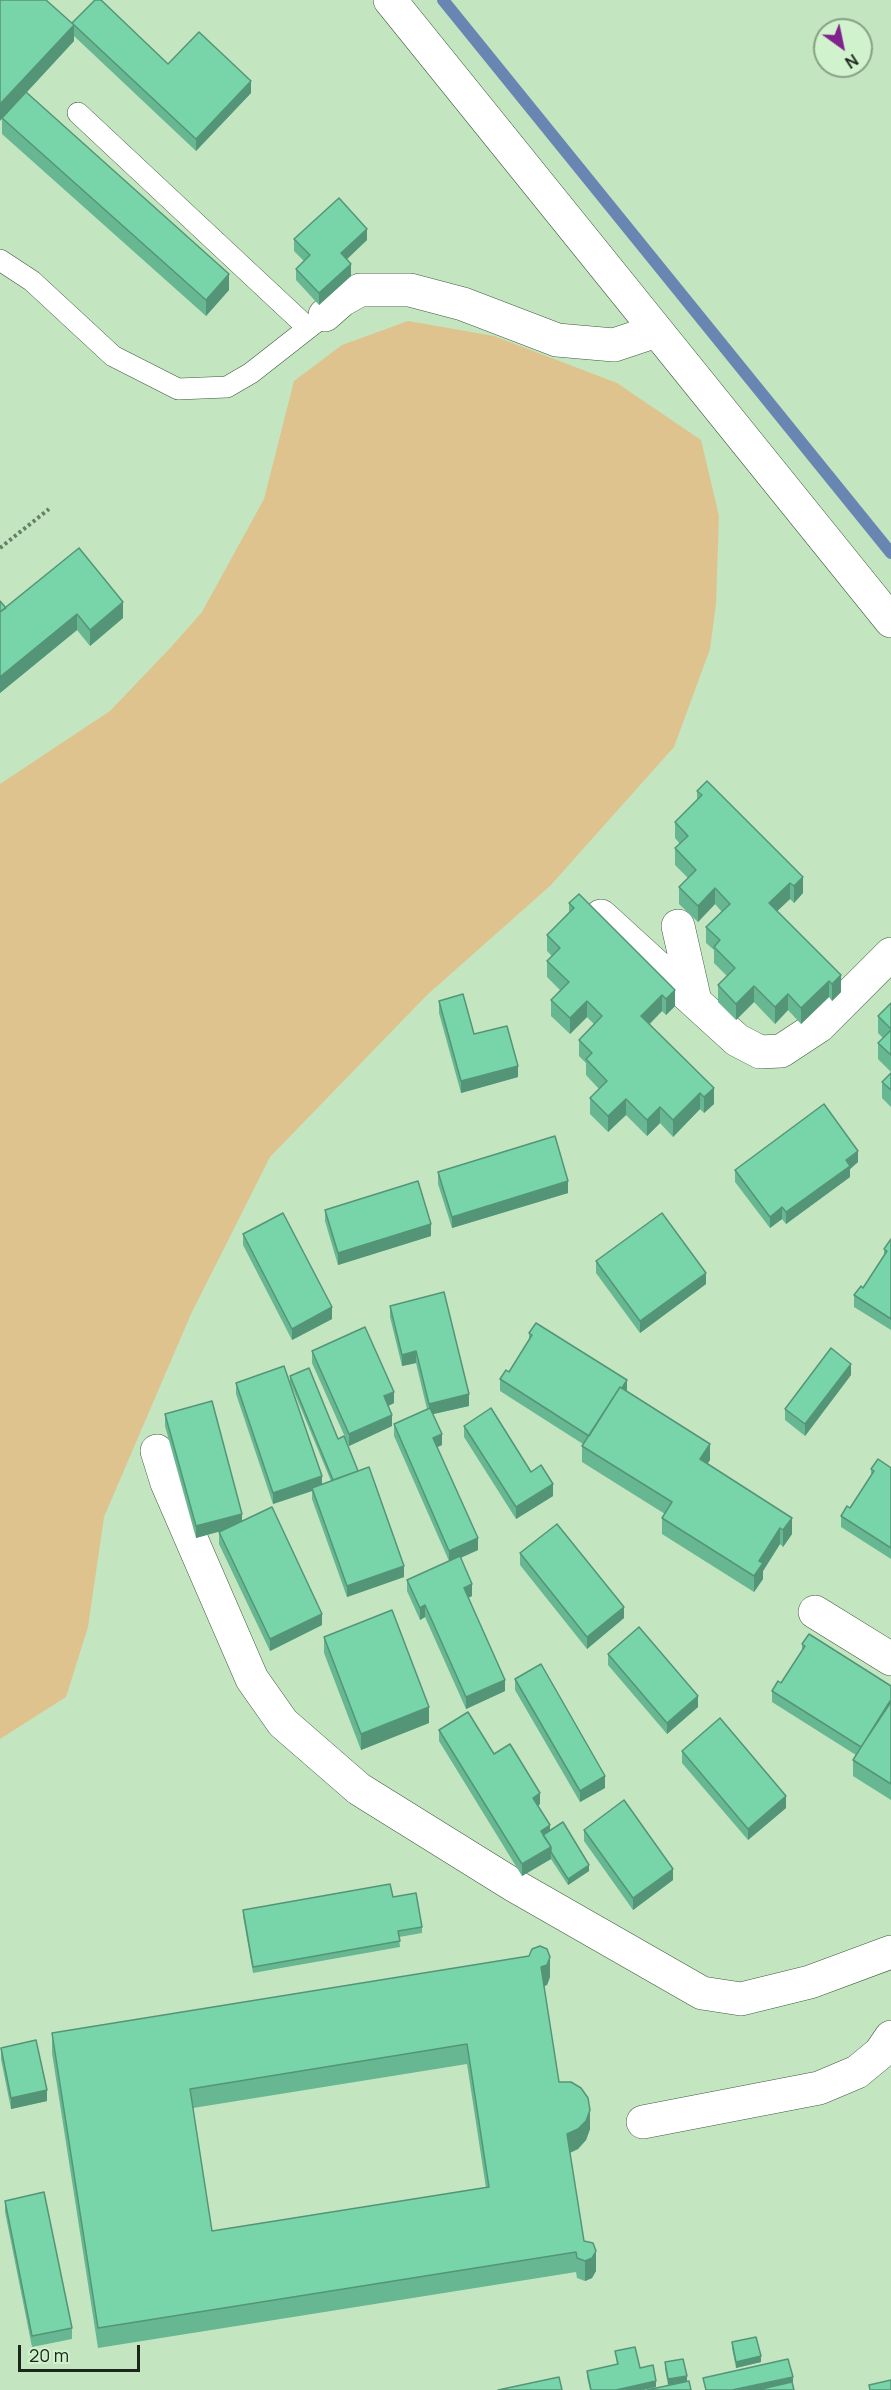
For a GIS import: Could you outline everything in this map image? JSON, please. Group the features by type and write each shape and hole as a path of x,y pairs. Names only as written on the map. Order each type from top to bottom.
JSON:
{"street":[{"path":"390,0 891,621"},
{"path":"317,322 342,300 360,290 410,290 463,304 557,340 615,345 656,331"},
{"path":"601,916 737,1040 760,1052 781,1051 819,1026 891,954"},
{"path":"678,926 694,1000"},
{"path":"157,1451 167,1483 252,1679 283,1723 359,1789 515,1886 702,1992 741,1999 810,1982 891,1952"},
{"path":"815,1612 891,1659"},
{"path":"643,2122 819,2088 857,2072 880,2053 891,2037"}],"lane":[{"path":"2,264 32,281 113,356 178,388 228,387 250,374 317,322 78,113"}],"path":[{"path":"0,548 49,508"}],"shaded area":[{"path":"408,321 494,336 617,383 701,440 719,516 716,604 710,649 674,747 550,886 427,995 270,1157 191,1314 104,1517 88,1627 66,1697 0,1739 0,784 110,711 202,612 264,499 294,381 342,345"}],"building":[{"path":"0,0 46,0 74,25 0,104"},
{"path":"95,0 101,0 168,64 199,32 251,81 196,139 72,23"},
{"path":"26,92 229,274 206,300 2,118"},
{"path":"339,198 367,229 341,253 351,264 319,293 296,269 310,255 294,239"},
{"path":"79,548 123,602 90,630 77,614 0,677 0,612"},
{"path":"0,601 6,608 0,612"},
{"path":"707,781 803,877 794,886 790,883 769,903 841,975 832,984 829,981 801,1008 788,994 775,1007 754,986 736,1004 718,985 735,968 714,947 720,940 706,927 730,904 715,888 698,906 679,887 696,870 675,848 688,836 675,822 702,795 697,791"},
{"path":"579,894 675,990 666,999 662,995 641,1016 714,1088 704,1097 700,1093 673,1120 660,1107 647,1120 626,1099 608,1116 590,1098 607,1081 586,1059 592,1053 579,1040 602,1016 587,1001 570,1018 551,1000 569,982 547,961 560,948 547,935 574,908 569,903"},
{"path":"463,994 474,1034 507,1026 518,1066 461,1081 439,1001"},
{"path":"891,1003 891,1029 878,1016"},
{"path":"891,1030 891,1055 878,1043"},
{"path":"891,1073 891,1090 882,1082"},
{"path":"824,1104 858,1151 846,1160 850,1166 786,1212 782,1207 770,1217 735,1170"},
{"path":"555,1136 568,1181 452,1217 438,1172"},
{"path":"418,1181 431,1224 338,1253 325,1210"},
{"path":"283,1213 332,1307 292,1329 243,1234"},
{"path":"662,1213 706,1273 640,1321 596,1261"},
{"path":"891,1239 891,1319 854,1295 861,1286 863,1288 887,1251 884,1249"},
{"path":"444,1292 469,1394 429,1404 416,1351 402,1355 390,1306"},
{"path":"536,1323 627,1380 622,1388 620,1387 589,1436 500,1379 506,1370 509,1372 532,1335 529,1333"},
{"path":"365,1327 394,1392 384,1396 392,1415 349,1434 312,1351"},
{"path":"831,1348 851,1364 805,1424 785,1409"},
{"path":"284,1366 322,1476 273,1493 236,1383"},
{"path":"309,1368 338,1439 344,1436 358,1471 333,1480 290,1376"},
{"path":"620,1387 710,1444 700,1459 792,1518 783,1530 780,1528 759,1561 763,1563 754,1576 662,1518 672,1502 582,1446"},
{"path":"212,1401 242,1514 196,1526 165,1414"},
{"path":"430,1408 442,1434 433,1438 478,1538 449,1551 394,1424"},
{"path":"491,1408 531,1472 541,1465 553,1484 516,1507 464,1426"},
{"path":"878,1459 891,1468 891,1548 841,1516 847,1506 850,1508 874,1471 871,1469"},
{"path":"369,1467 404,1566 347,1586 312,1488"},
{"path":"272,1507 322,1614 270,1639 219,1532"},
{"path":"557,1524 624,1607 587,1637 520,1553"},
{"path":"460,1556 472,1584 464,1588 505,1680 466,1697 425,1605 420,1608 407,1580"},
{"path":"392,1610 429,1707 361,1734 324,1637"},
{"path":"639,1627 698,1696 667,1723 608,1654"},
{"path":"809,1634 891,1686 891,1702 861,1747 772,1691 778,1681 781,1683 805,1646 802,1644"},
{"path":"541,1664 605,1776 580,1791 515,1679"},
{"path":"891,1702 891,1784 853,1760"},
{"path":"468,1712 494,1754 510,1744 540,1793 533,1798 550,1825 541,1831 551,1847 522,1864 439,1730"},
{"path":"720,1718 786,1796 748,1829 682,1751"},
{"path":"624,1800 673,1869 633,1898 584,1830"},
{"path":"563,1822 589,1865 568,1879 543,1835"},
{"path":"390,1884 393,1897 416,1893 422,1927 398,1931 400,1941 253,1967 243,1910"},
{"path":"540,1946 547,1949 550,1957 547,1965 541,1967 559,2082 571,2082 581,2088 588,2098 590,2110 586,2121 578,2129 567,2134 584,2241 593,2243 596,2251 592,2258 585,2261 577,2258 576,2252 98,2328 52,2033 529,1956 532,1949","holes":["467,2044 489,2187 212,2231 190,2089"]},
{"path":"36,2040 47,2090 11,2098 1,2048"},
{"path":"44,2192 72,2328 32,2336 5,2201"},
{"path":"756,2337 761,2356 736,2362 732,2342"},
{"path":"635,2347 640,2368 653,2365 656,2381 616,2390 591,2390 587,2371 618,2364 615,2351"},
{"path":"683,2359 687,2376 668,2379 665,2362"},
{"path":"788,2359 793,2377 732,2390 706,2390 703,2378"},
{"path":"559,2377 562,2390 498,2390"},
{"path":"891,2380 891,2390 870,2390 869,2385"},
{"path":"689,2381 691,2390 647,2390"},
{"path":"792,2382 794,2390 757,2390"}],"waterway":[{"path":"443,0 891,553"}]}
